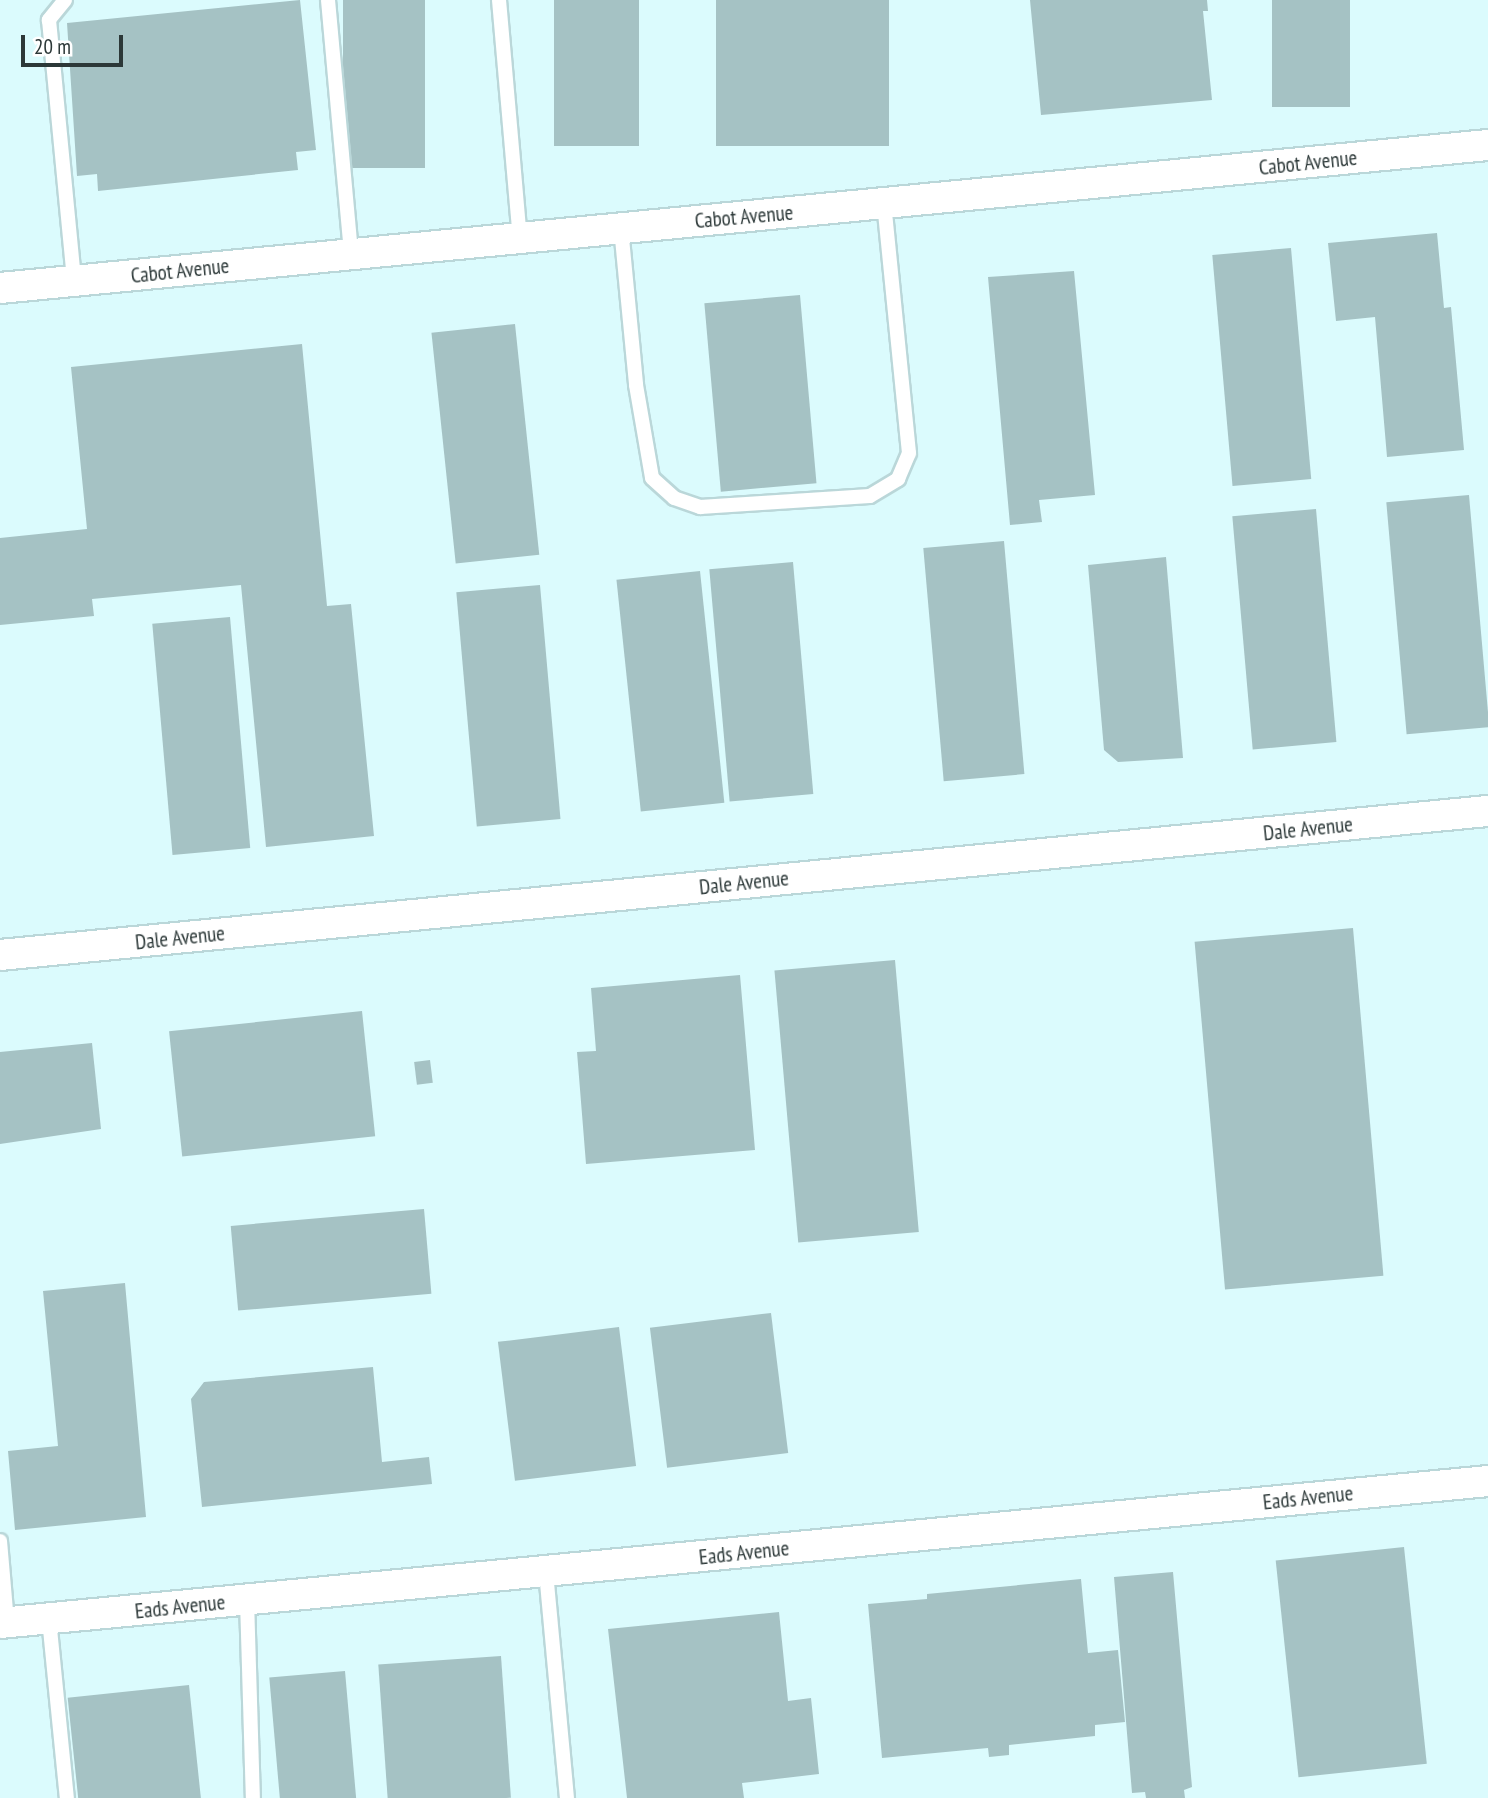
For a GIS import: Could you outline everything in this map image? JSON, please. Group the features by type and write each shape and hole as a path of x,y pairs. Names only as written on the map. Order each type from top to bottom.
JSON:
{"street":[{"name":"Cabot Avenue","path":"0,288 1488,145"},
{"name":"Dale Avenue","path":"0,955 1488,811"},
{"name":"Eads Avenue","path":"4,1623 1488,1481"}],"lane":[{"path":"65,0 50,20 74,281"},
{"path":"327,0 351,254"},
{"path":"499,0 520,238"},
{"path":"621,228 636,385 652,478 674,498 700,507 870,496 898,479 909,453 884,204"},
{"path":"0,1541 4,1623"},
{"path":"546,1572 567,1798"},
{"path":"247,1600 253,1798"},
{"path":"49,1619 67,1798"}],"shaded area":[{"path":"0,0 1488,0 1488,1798 0,1798"}],"building":[{"path":"300,0 316,150 296,152 298,170 98,191 97,174 77,176 67,23"},
{"path":"343,0 425,0 425,168 343,168"},
{"path":"554,0 639,0 639,146 554,146"},
{"path":"716,0 889,0 889,146 716,146"},
{"path":"1030,0 1207,0 1208,11 1203,11 1212,100 1041,115"},
{"path":"1272,0 1350,0 1350,107 1272,107"},
{"path":"1437,233 1444,308 1451,307 1464,450 1387,457 1375,317 1336,321 1328,243"},
{"path":"1291,248 1311,479 1233,486 1212,255"},
{"path":"1074,271 1095,495 1039,500 1042,522 1010,525 988,277"},
{"path":"800,295 816,483 721,492 704,303"},
{"path":"515,324 539,555 456,564 431,333"},
{"path":"302,344 327,606 351,604 374,836 266,847 241,585 92,599 94,616 0,625 0,538 87,529 71,367"},
{"path":"1469,495 1488,727 1407,734 1386,502"},
{"path":"1316,509 1336,742 1253,749 1232,516"},
{"path":"1004,541 1024,774 944,781 923,548"},
{"path":"1166,557 1183,758 1118,762 1104,750 1088,565"},
{"path":"793,562 813,794 730,801 709,569"},
{"path":"700,571 724,803 641,812 616,580"},
{"path":"540,585 560,819 477,826 456,592"},
{"path":"230,617 250,848 173,855 152,624"},
{"path":"1353,928 1383,1276 1225,1290 1195,942"},
{"path":"895,960 919,1232 798,1243 774,971"},
{"path":"740,975 755,1150 586,1164 577,1052 596,1051 591,988"},
{"path":"362,1011 375,1136 182,1157 169,1031"},
{"path":"92,1043 101,1129 0,1144 0,1052"},
{"path":"430,1060 433,1083 417,1085 414,1062"},
{"path":"424,1209 431,1294 238,1311 231,1226"},
{"path":"125,1283 146,1517 15,1530 8,1451 58,1446 43,1291"},
{"path":"771,1313 788,1453 667,1468 650,1328"},
{"path":"619,1327 636,1466 515,1481 498,1342"},
{"path":"373,1367 382,1462 429,1457 432,1484 202,1507 191,1399 204,1382"},
{"path":"1404,1547 1427,1764 1298,1777 1276,1560"},
{"path":"1173,1572 1192,1787 1184,1790 1185,1798 1146,1798 1145,1792 1132,1793 1114,1577"},
{"path":"1081,1579 1088,1653 1118,1650 1125,1722 1095,1725 1095,1736 1009,1745 1009,1755 989,1757 988,1748 882,1758 868,1604 927,1599 927,1594"},
{"path":"779,1612 788,1701 811,1698 819,1774 742,1783 744,1798 627,1798 608,1629"},
{"path":"501,1656 511,1798 388,1798 378,1665"},
{"path":"345,1671 356,1798 280,1798 269,1678"},
{"path":"189,1685 201,1798 78,1798 68,1698"}]}
